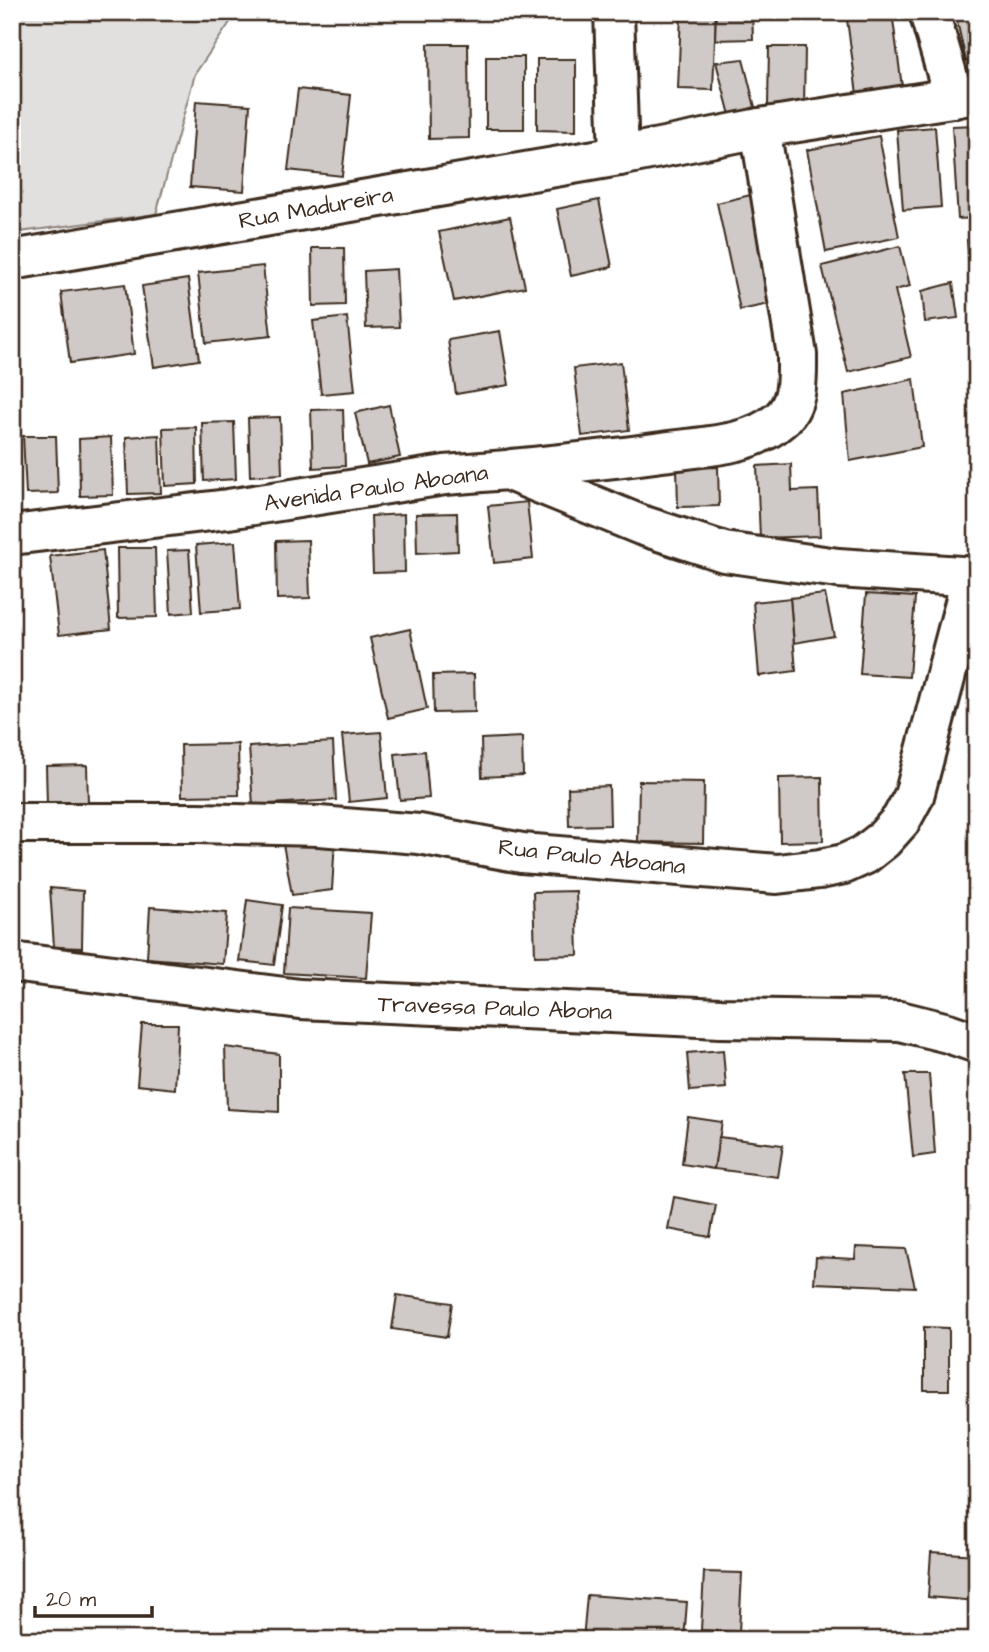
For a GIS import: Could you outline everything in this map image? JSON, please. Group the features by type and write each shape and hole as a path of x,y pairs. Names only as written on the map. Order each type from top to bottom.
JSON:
{"street":[{"path":"614,12 620,156"},
{"name":"Rua Madureira","path":"12,260 620,156 760,128 965,96 929,12"},
{"path":"507,470 606,460 735,442 764,432 782,419 792,404 798,382 797,355 760,128"},
{"name":"Avenida Paulo Aboana","path":"12,535 229,509 445,475 507,470 641,525 724,552 838,568 975,576"},
{"name":"Rua Paulo Aboana","path":"12,823 319,826 419,834 522,853 777,874 844,864 864,855 883,840 901,820 914,796 975,576"},
{"name":"Travessa Paulo Abona","path":"12,962 300,999 668,1016 900,1021 977,1043"}],"shaded area":[{"path":"12,12 237,12 195,74 156,214 12,233"}],"building":[{"path":"681,12 716,12 713,90 678,89"},
{"path":"716,12 752,12 753,39 715,40"},
{"path":"846,12 892,12 902,87 857,94"},
{"path":"955,12 977,12 977,59 966,61"},
{"path":"428,44 468,44 469,138 429,139"},
{"path":"769,47 805,47 804,106 768,106"},
{"path":"486,57 524,57 524,129 486,129"},
{"path":"537,59 576,59 576,131 537,130"},
{"path":"743,59 755,107 730,115 716,62"},
{"path":"298,89 351,95 342,176 288,170"},
{"path":"196,101 250,105 244,191 190,187"},
{"path":"977,125 977,218 958,219 952,126"},
{"path":"935,127 941,207 903,210 897,130"},
{"path":"879,136 899,237 826,252 807,150"},
{"path":"759,193 775,303 740,310 717,203"},
{"path":"599,200 612,267 571,276 557,209"},
{"path":"510,217 525,287 454,301 439,232"},
{"path":"977,239 977,306 973,307 967,240"},
{"path":"900,246 910,286 895,290 911,357 848,372 822,266"},
{"path":"312,248 344,248 345,305 313,306"},
{"path":"263,266 271,336 206,343 198,273"},
{"path":"396,269 399,327 366,328 364,271"},
{"path":"188,279 199,360 154,367 142,286"},
{"path":"953,283 958,318 925,322 922,291"},
{"path":"125,284 134,354 70,363 61,292"},
{"path":"347,317 355,391 321,394 313,321"},
{"path":"500,331 509,385 456,394 448,340"},
{"path":"621,362 629,430 582,436 574,368"},
{"path":"914,379 922,447 850,461 844,394"},
{"path":"389,405 400,457 367,464 355,413"},
{"path":"343,409 345,466 313,468 311,410"},
{"path":"280,417 282,474 250,476 248,418"},
{"path":"234,422 236,479 204,481 202,423"},
{"path":"196,427 197,484 165,486 163,428"},
{"path":"159,435 161,493 128,494 126,437"},
{"path":"23,436 56,436 58,493 26,494"},
{"path":"111,437 113,495 80,496 79,439"},
{"path":"791,464 792,491 818,490 820,536 760,538 757,466"},
{"path":"718,467 719,506 678,507 677,468"},
{"path":"527,502 533,559 494,563 488,506"},
{"path":"457,513 458,551 417,553 416,514"},
{"path":"404,514 405,572 373,573 371,516"},
{"path":"308,540 310,598 277,599 276,541"},
{"path":"235,542 240,609 201,612 196,545"},
{"path":"117,548 155,548 157,617 118,618"},
{"path":"103,550 111,629 59,635 50,556"},
{"path":"189,550 193,612 171,614 167,551"},
{"path":"825,594 834,636 794,643 790,598"},
{"path":"866,594 915,597 909,677 860,674"},
{"path":"790,598 796,671 759,676 753,602"},
{"path":"410,629 427,709 388,718 370,638"},
{"path":"474,674 475,712 434,713 433,675"},
{"path":"381,732 387,798 349,802 342,735"},
{"path":"522,737 523,775 482,777 481,739"},
{"path":"333,742 336,800 253,805 249,747"},
{"path":"238,744 239,795 182,796 181,745"},
{"path":"425,751 429,798 400,800 395,754"},
{"path":"87,765 88,804 47,805 46,766"},
{"path":"822,777 823,841 780,842 779,778"},
{"path":"639,781 704,782 703,843 638,842"},
{"path":"609,786 610,825 569,826 568,788"},
{"path":"282,838 335,839 332,890 292,895"},
{"path":"50,888 83,891 82,948 54,947"},
{"path":"576,891 578,955 535,956 533,892"},
{"path":"247,900 282,905 274,965 239,961"},
{"path":"150,907 227,913 223,964 147,958"},
{"path":"288,908 371,913 366,978 284,973"},
{"path":"142,1024 178,1024 175,1089 137,1085"},
{"path":"225,1047 279,1054 279,1112 227,1109"},
{"path":"723,1050 726,1088 690,1091 687,1053"},
{"path":"905,1074 929,1074 935,1154 913,1157"},
{"path":"688,1117 722,1122 714,1169 682,1164"},
{"path":"719,1137 783,1145 778,1177 714,1169"},
{"path":"674,1197 716,1205 710,1237 668,1229"},
{"path":"856,1247 906,1249 915,1287 814,1283 816,1257 855,1259"},
{"path":"397,1295 452,1303 447,1337 392,1329"},
{"path":"924,1327 949,1328 949,1390 924,1390"},
{"path":"972,1342 977,1342 977,1376 971,1376"},
{"path":"931,1552 977,1555 977,1601 928,1597"},
{"path":"704,1572 742,1573 739,1632 701,1630"},
{"path":"587,1595 687,1602 684,1640 583,1640"}]}
